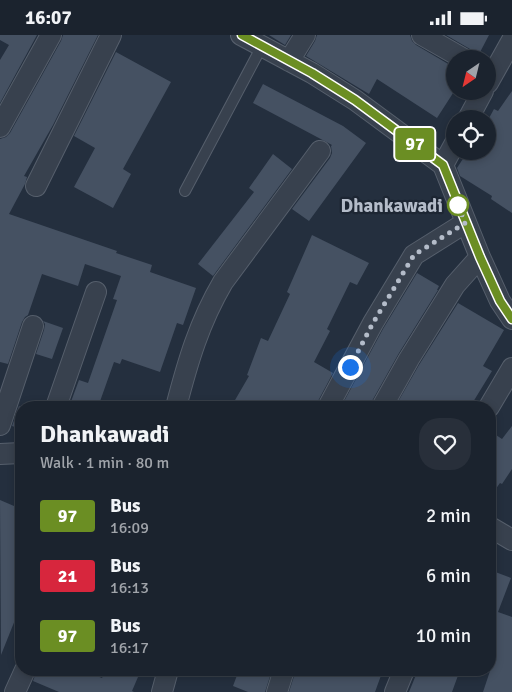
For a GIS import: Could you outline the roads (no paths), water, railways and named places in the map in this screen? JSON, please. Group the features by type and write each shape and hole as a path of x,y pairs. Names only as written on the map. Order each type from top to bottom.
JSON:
{"street":[{"path":"0,127 51,35"},
{"path":"36,186 111,35"},
{"path":"242,35 312,73 355,100 443,165 480,257 500,301 512,319"},
{"path":"289,61 305,35"},
{"path":"422,35 448,50"},
{"path":"496,66 512,40"},
{"path":"178,401 187,363 213,299 223,282 320,151"},
{"path":"443,165 446,160"},
{"path":"331,401 373,323 414,255 465,223"},
{"path":"385,401 408,359 455,285 480,257"},
{"path":"58,401 96,293"},
{"path":"0,425 32,326"},
{"path":"493,401 512,368"},
{"path":"0,455 15,454"},
{"path":"496,531 512,540"},
{"path":"15,692 22,676"},
{"path":"162,692 166,676"},
{"path":"276,692 282,676"},
{"path":"395,692 402,676"}],"lane":[{"path":"185,191 262,46"}],"place":[{"name":"Dhankawadi","path":"458,205"}]}
